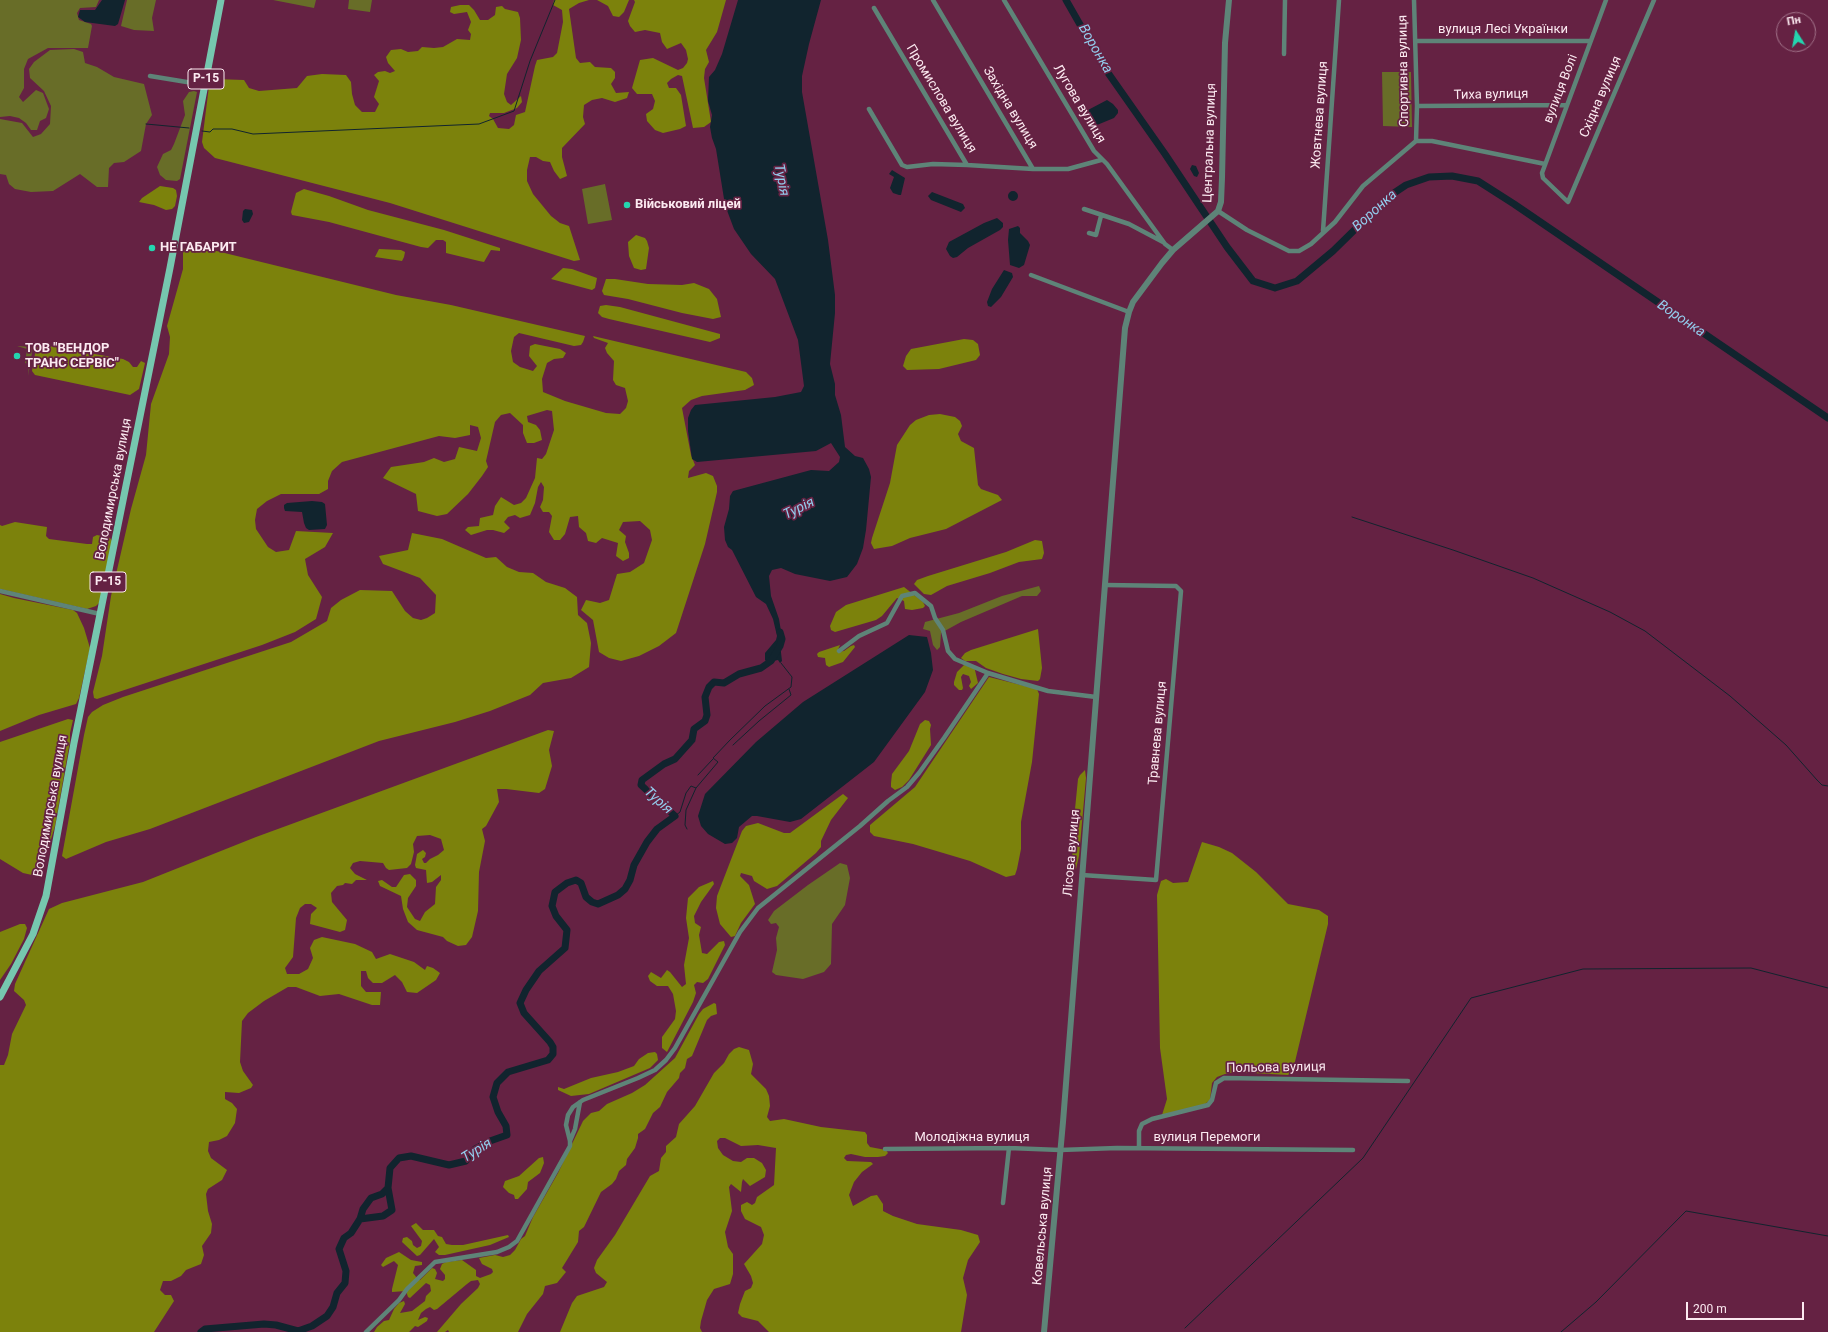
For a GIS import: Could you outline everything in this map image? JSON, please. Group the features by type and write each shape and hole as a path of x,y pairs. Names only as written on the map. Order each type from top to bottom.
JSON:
{"main road":[{"name":"Володимирська вулиця","path":"0,997 33,934 46,896 100,614 106,593 135,439 170,268 221,0"}],"street":[{"name":"Західна вулиця","path":"933,0 1033,169 1068,169 1101,160"},
{"name":"Лугова вулиця","path":"1004,0 1094,151 1101,160 1107,164 1165,244 1173,250"},
{"name":"Центральна вулиця","path":"1105,585 1122,347 1129,312 1138,294 1173,250 1213,217 1218,211 1221,202 1225,43 1229,0"},
{"path":"1284,54 1285,0"},
{"name":"Жовтнева вулиця","path":"1323,231 1339,0"},
{"name":"Спортивна вулиця","path":"1414,0 1417,106 1416,141"},
{"name":"Східна вулиця","path":"1545,164 1542,173 1543,178 1568,202 1654,0"},
{"name":"вулиця Волі","path":"1545,164 1605,1"},
{"name":"Промислова вулиця","path":"874,8 967,165 1033,169"},
{"name":"вулиця Лесі Українки","path":"1416,41 1591,41"},
{"path":"150,76 205,85"},
{"name":"Тиха вулиця","path":"1417,106 1566,105"},
{"path":"869,109 902,165 907,167 932,164 967,165"},
{"path":"1218,211 1247,230 1294,252 1303,249 1343,213 1363,186 1416,141 1432,141 1545,164"},
{"path":"1084,209 1101,216 1129,224 1165,244"},
{"path":"1089,233 1096,235 1101,216"},
{"path":"1031,275 1129,312"},
{"name":"Лісова вулиця","path":"1063,1122 1105,585"},
{"name":"Травнева вулиця","path":"1082,875 1156,880 1181,591 1176,586 1105,585"},
{"path":"0,591 100,614"},
{"path":"839,651 859,636 887,623 902,596 915,593 931,606 934,618 942,630 947,647 955,659 988,673 1048,691 1096,697"},
{"path":"366,1332 435,1262 497,1252 509,1247 517,1241 570,1146 566,1120 573,1107 580,1102 655,1070 666,1060 675,1048 740,932 758,908 907,787 944,738 988,673"},
{"name":"Польова вулиця","path":"1139,1148 1139,1131 1142,1124 1152,1119 1208,1105 1212,1100 1216,1083 1224,1078 1408,1080"},
{"path":"570,1140 575,1129 580,1102"},
{"name":"Ковельська вулиця","path":"1044,1332 1063,1122"},
{"path":"1003,1203 1009,1148"},
{"name":"Молодіжна вулиця","path":"885,1149 1009,1148 1060,1150"},
{"name":"вулиця Перемоги","path":"1060,1150 1139,1148 1353,1150"}],"green space":[{"path":"0,0 99,0 96,7 80,8 77,13 79,20 91,24 92,26 88,48 48,48 28,59 24,69 24,88 19,97 23,102 36,90 43,93 49,109 46,118 40,121 37,130 31,130 26,123 19,118 10,116 0,117"},
{"path":"127,0 156,0 152,18 154,31 134,30 121,26"},
{"path":"273,0 316,0 314,8"},
{"path":"349,0 372,0 370,12 348,9"},
{"path":"74,49 83,52 85,63 97,67 114,77 144,84 152,115 146,124 141,151 124,162 114,163 109,168 108,187 97,187 80,174 53,191 31,192 15,189 9,184 6,175 0,174 0,119 22,123 33,137 41,134 50,124 51,106 44,91 30,78 29,69 34,62 50,50"},
{"path":"1382,72 1411,72 1412,127 1383,126"},
{"path":"189,92 197,92 180,179 177,181 166,180 160,175 157,167 163,154 171,150 174,144 185,115 183,101"},
{"path":"605,184 612,220 588,224 582,189"},
{"path":"17,346 33,347 28,376 29,364 25,363 27,349"},
{"path":"1039,586 1041,591 1037,596 1022,596 961,622 941,633 940,647 937,650 933,645 930,631 923,629 925,622 959,613 1002,596"},
{"path":"840,863 847,865 850,878 845,905 832,924 831,964 824,972 803,979 776,975 772,972 777,950 776,938 779,927 776,923 771,924 768,920 774,911"}],"shaded area":[{"path":"554,0 589,0 579,3 569,9 576,58 580,63 590,62 595,67 611,68 615,72 615,78 611,84 616,93 629,92 627,98 615,102 602,98 592,100 584,105 583,117 585,124 562,148 562,157 567,176 560,179 550,162 543,161 536,157 530,157 527,170 527,181 533,194 551,216 560,223 569,226 580,260 574,261 390,203 215,158 204,148 202,142 209,86 215,79 244,80 249,88 259,91 297,88 307,76 322,74 346,75 351,82 355,105 362,112 375,112 379,104 374,97 379,81 374,75 378,72 385,71 390,73 395,71 388,63 386,57 391,50 401,49 408,52 418,51 422,47 443,47 457,39 470,40 471,34 468,30 471,22 467,12 454,14 450,12 451,7 460,5 469,5 480,20 488,20 495,15 496,7 502,6 505,9 518,12 520,18 521,40 517,58 507,74 504,94 507,102 511,105 521,96 522,102 517,108 504,113 490,113 489,116 493,119 498,128 509,129 514,125 516,115 525,112 537,60 553,57 557,53 563,22 562,10 553,5"},
{"path":"597,0 629,0 624,12 619,17 613,16 608,6"},
{"path":"634,0 726,0 717,32 706,50 709,62 705,69 704,78 711,122 704,127 693,128 682,76 678,75 667,83 669,88 676,88 681,95 686,126 663,133 655,130 647,121 646,114 653,109 655,101 652,94 637,94 632,88 640,60 653,58 678,70 683,68 688,59 686,50 681,43 667,49 662,42 660,33 645,30 635,32 628,21 635,2"},
{"path":"160,186 173,188 176,190 177,196 175,206 172,209 166,210 154,205 139,202 142,198"},
{"path":"304,189 368,210 444,230 500,248 500,251 491,250 484,262 446,253 446,242 443,240 436,240 428,248 421,247 329,222 292,215 291,212 296,193"},
{"path":"636,235 645,238 647,241 649,248 646,269 641,270 634,268 629,256 628,242"},
{"path":"192,245 396,295 451,305 585,336 581,345 574,346 519,333 514,337 511,351 513,362 520,367 533,371 537,366 529,356 530,346 535,344 560,349 566,353 563,358 554,359 547,363 542,379 543,392 565,401 606,413 620,414 626,408 628,401 625,388 616,385 613,380 614,361 607,353 605,348 608,343 594,338 593,336 746,372 752,378 754,385 745,390 702,396 691,400 682,408 691,455 695,465 689,471 688,478 706,473 713,476 717,486 717,492 705,544 676,633 659,646 639,656 621,661 609,658 599,652 593,620 581,610 586,600 600,603 609,600 617,574 630,572 644,563 652,540 650,530 640,521 623,522 619,530 626,536 625,542 629,553 629,558 623,561 616,556 618,543 602,538 596,543 588,541 586,533 579,527 578,516 570,517 565,534 560,540 554,540 549,532 552,516 549,512 543,512 540,507 543,500 544,487 541,482 538,487 535,503 530,515 520,518 515,515 508,517 504,522 510,528 504,533 487,530 471,535 465,530 468,527 479,526 480,518 493,515 495,506 501,497 514,505 521,503 526,498 535,478 537,458 542,459 546,454 554,430 552,411 547,410 527,416 528,422 536,425 540,430 542,440 534,443 527,443 523,433 523,425 510,413 501,415 495,422 486,461 488,467 468,494 447,514 437,516 418,511 416,494 383,478 391,467 424,462 434,458 444,462 455,459 459,447 477,451 481,438 478,427 470,425 470,435 455,438 439,436 342,462 332,471 328,481 328,489 319,494 281,494 267,501 257,509 255,520 256,529 268,547 276,552 289,550 296,531 333,533 325,547 305,559 308,575 322,597 316,619 295,632 262,645 97,699 94,698 93,692 102,656 111,596 131,509 146,455 151,404 169,354 170,337 167,326 183,269 183,251 187,246"},
{"path":"379,249 401,250 405,252 404,257 402,261 375,257"},
{"path":"563,268 572,269 597,278 595,288 592,290 551,279"},
{"path":"606,279 648,284 682,285 694,283 709,289 717,299 721,317 713,319 682,313 628,299 604,295 602,291"},
{"path":"606,305 620,307 720,334 720,338 710,342 602,317 598,313 600,306"},
{"path":"964,339 973,340 978,344 980,355 976,360 939,369 907,370 903,366 906,356 911,349"},
{"path":"43,345 123,359 129,362 133,367 137,367 141,361 145,363 139,389 130,395 35,375 32,371 36,348"},
{"path":"940,414 955,417 960,421 962,426 958,434 961,441 974,448 978,485 981,489 998,495 1002,500 946,529 910,538 892,546 874,549 871,543 872,538 890,483 897,445 910,425 916,420 929,415"},
{"path":"15,522 47,527 46,536 49,539 92,544 93,537 97,535 110,538 112,541 100,602 96,606 87,609 0,589 0,525 2,526"},
{"path":"412,533 442,539 486,558 496,557 507,567 519,572 533,573 546,582 565,588 577,597 578,615 587,623 591,643 589,667 571,678 543,683 530,695 490,711 455,722 379,741 150,829 106,842 66,859 62,856 84,735 88,717 92,712 103,705 123,697 291,642 327,621 331,608 341,600 360,590 392,591 405,611 413,618 421,620 427,618 435,613 436,595 420,578 383,564 379,556 408,550"},
{"path":"1035,540 1042,541 1044,553 1042,559 1019,562 990,573 947,586 931,595 924,594 914,584 917,580 928,576 1006,552"},
{"path":"904,587 923,602 925,606 923,608 912,610 905,609 904,601 897,598 882,616 876,620 835,632 831,630 830,626 836,612 846,605"},
{"path":"0,594 73,610 77,613 84,628 90,648 79,698 76,704 39,715 0,731"},
{"path":"1038,629 1042,668 1040,679 1038,681 1021,679 1003,674 986,668 976,661 965,661 961,658 965,653 971,650"},
{"path":"840,645 837,652 844,651 854,645 855,647 843,662 829,667 826,665 825,658 818,657 817,654 819,652"},
{"path":"964,665 974,666 978,683 971,689 969,686 971,682 969,676 963,674 961,677 963,688 962,690 959,690 954,685 954,682 957,672"},
{"path":"989,677 1037,689 1039,694 1032,762 1021,822 1021,849 1015,875 1006,877 970,861 913,844 874,836 870,832 870,825 915,787"},
{"path":"68,719 73,720 55,826 41,872 32,875 23,873 0,859 0,742"},
{"path":"925,720 929,721 931,725 931,745 909,780 902,787 895,790 891,787 892,774 909,751 920,724"},
{"path":"548,730 554,731 549,750 552,766 545,789 539,793 497,789 499,802 486,826 482,829 485,841 479,872 478,911 472,937 466,945 458,946 447,941 443,937 417,930 408,922 403,909 401,896 380,886 378,881 382,880 392,887 396,887 404,875 410,874 416,880 416,886 408,898 407,907 415,919 420,921 425,912 435,904 436,887 441,880 441,875 432,882 427,883 426,870 416,868 415,865 417,854 423,850 426,853 425,857 422,859 424,863 426,863 444,850 441,839 430,835 417,836 413,844 414,852 411,864 407,868 389,870 383,863 360,861 353,863 350,868 355,874 367,880 356,880 352,884 345,883 337,886 331,893 332,902 347,920 345,930 340,932 310,924 311,914 317,908 311,904 305,904 300,908 296,918 293,957 285,968 287,974 299,974 308,969 313,958 310,948 314,940 322,937 355,944 372,952 376,959 390,954 414,962 425,970 427,966 440,973 436,980 417,993 407,992 402,982 395,975 382,983 373,983 368,978 366,971 361,971 361,986 366,992 381,992 380,1005 372,1005 339,994 320,996 296,987 288,987 264,1001 248,1013 242,1021 240,1062 243,1071 253,1085 251,1088 239,1093 225,1092 225,1099 232,1103 237,1109 235,1123 227,1136 219,1140 209,1142 208,1151 211,1158 227,1170 222,1180 208,1189 206,1194 208,1211 212,1224 211,1233 202,1246 204,1255 201,1264 186,1270 181,1276 171,1281 163,1281 160,1290 165,1295 171,1295 174,1301 154,1332 0,1332 0,1065 4,1065 8,1055 12,1034 26,1005 24,1000 14,991 15,984 49,909 62,903 143,882 256,837"},
{"path":"1085,770 1086,778 1079,856 1076,869 1073,867 1072,860 1075,809 1078,779"},
{"path":"843,794 848,798 831,820 821,841 821,847 777,886 767,889 754,881 752,876 741,873 740,876 749,885 755,904 741,923 735,936 731,937 720,924 716,908 717,896 742,831 746,826 758,823 784,833 790,833"},
{"path":"1202,842 1232,853 1256,872 1288,904 1319,910 1328,916 1328,924 1293,1070 1288,1075 1235,1072 1225,1074 1217,1077 1212,1083 1210,1100 1205,1104 1167,1115 1162,1115 1167,1099 1160,1048 1157,895 1161,881 1166,879 1173,883 1188,882"},
{"path":"713,881 714,884 701,902 694,916 695,923 701,927 699,935 702,953 707,954 719,942 724,941 725,945 708,979 703,983 697,982 694,985 696,993 693,1002 667,1052 662,1048 662,1037 675,1019 676,1011 673,994 668,986 657,986 650,981 648,976 651,972 661,978 667,970 682,987 686,984 684,965 689,938 686,918 688,898 699,887"},
{"path":"20,924 25,924 27,928 24,939 11,964 0,980 0,932"},
{"path":"714,1003 716,1004 717,1014 711,1016 707,1020 692,1056 687,1059 685,1068 680,1073 679,1078 667,1092 660,1107 653,1113 645,1129 638,1134 635,1148 627,1159 626,1165 619,1171 612,1184 601,1192 584,1227 579,1231 578,1242 562,1268 566,1272 557,1283 545,1286 543,1294 527,1314 518,1332 449,1332 448,1330 445,1332 437,1332 461,1304 478,1288 480,1284 478,1280 471,1281 437,1309 434,1310 430,1307 426,1309 421,1313 418,1320 425,1317 428,1318 427,1321 418,1327 415,1326 409,1332 374,1332 384,1321 389,1320 394,1309 399,1303 404,1301 405,1304 400,1313 412,1311 425,1301 426,1296 431,1291 430,1285 426,1283 410,1298 408,1297 406,1291 392,1292 398,1265 394,1261 383,1267 381,1265 386,1258 399,1252 411,1260 422,1262 422,1265 415,1266 413,1273 420,1280 432,1268 435,1269 437,1273 435,1279 443,1281 445,1279 445,1275 440,1269 442,1264 462,1260 476,1270 476,1276 480,1278 491,1274 493,1272 492,1269 482,1264 479,1258 495,1255 503,1257 510,1255 515,1250 521,1239 525,1236 533,1217 558,1173 583,1121 591,1113 599,1111 607,1104 632,1093 645,1085 675,1058 699,1014 703,1009"},
{"path":"739,1047 749,1050 753,1064 751,1074 766,1089 769,1096 770,1106 767,1117 770,1121 784,1119 821,1127 865,1132 867,1135 867,1143 870,1147 886,1150 888,1153 885,1156 865,1157 851,1154 846,1155 844,1158 847,1161 871,1162 873,1164 862,1172 854,1182 849,1195 853,1206 871,1196 877,1195 883,1204 883,1211 893,1216 917,1224 961,1230 978,1235 980,1242 968,1260 963,1278 967,1295 961,1332 769,1332 758,1321 742,1317 738,1313 740,1304 745,1291 751,1288 753,1283 744,1264 762,1244 764,1235 761,1227 745,1219 741,1211 741,1205 747,1202 752,1205 755,1203 757,1197 774,1185 776,1148 758,1145 741,1146 725,1138 720,1138 717,1141 718,1148 723,1155 733,1161 741,1162 747,1158 754,1158 762,1163 766,1170 765,1177 750,1186 743,1179 741,1192 731,1184 729,1187 732,1211 725,1232 728,1247 733,1254 733,1274 730,1284 714,1289 707,1300 701,1321 700,1328 702,1332 560,1332 572,1303 577,1296 604,1287 607,1282 596,1273 594,1268 597,1260 615,1235 650,1176 659,1171 661,1158 666,1152 666,1146 676,1137 679,1124 695,1106 714,1073 724,1063 729,1054 734,1049"},
{"path":"655,1052 658,1060 650,1068 589,1094 571,1096 558,1090 558,1087 564,1089 591,1078 618,1072 634,1066 639,1059 648,1053"},
{"path":"543,1157 544,1163 540,1173 528,1182 527,1189 518,1199 515,1199 514,1195 509,1193 503,1187 505,1181 519,1176 539,1158"},
{"path":"416,1223 423,1230 434,1230 438,1236 442,1237 446,1244 452,1245 463,1245 508,1235 509,1237 490,1245 445,1255 439,1255 435,1252 439,1247 434,1239 420,1255 417,1256 402,1242 403,1238 407,1237 417,1248 421,1246 422,1241 411,1226"}],"water":[{"path":"102,0 125,0 118,24 115,26 85,22 78,17 80,10 95,10"},
{"path":"738,0 821,0 802,76 802,92 828,240 835,295 835,313 830,364 835,384 835,395 841,415 845,447 855,456 863,458 869,469 871,477 863,548 857,564 847,577 830,581 795,574 781,568 772,570 769,576 771,596 779,619 782,637 780,644 782,661 780,663 778,660 767,662 765,660 765,653 776,640 777,636 773,619 766,604 756,597 732,550 728,547 725,540 724,527 729,509 730,496 733,491 811,470 829,471 839,462 840,457 831,443 816,451 697,462 692,459 688,431 688,418 695,405 775,397 801,392 804,386 798,340 775,279 751,254 734,229 725,205 716,149 710,127 712,115 708,101 709,77 715,70 722,54"},
{"path":"1107,100 1113,104 1118,110 1118,113 1114,118 1097,125 1092,121 1088,110"},
{"path":"1192,165 1196,166 1199,173 1197,177 1194,176 1190,169"},
{"path":"892,170 905,178 901,195 893,193 890,188 894,177 889,174"},
{"path":"1013,191 1018,196 1013,201 1008,196"},
{"path":"932,192 963,204 965,208 961,212 931,200 928,196"},
{"path":"245,209 252,210 253,214 249,222 244,223 242,220 243,211"},
{"path":"997,218 1003,223 1003,227 1000,230 968,248 957,257 953,258 950,256 946,249 949,242 984,223"},
{"path":"1018,226 1020,228 1020,233 1030,245 1024,265 1019,268 1010,265 1008,240 1009,229"},
{"path":"1004,270 1012,273 1013,277 1001,297 991,307 988,306 987,302 992,289"},
{"path":"312,501 322,502 325,504 327,525 325,529 309,530 306,528 304,523 302,512 285,511 284,508 284,505 287,503"},
{"path":"909,635 927,637 933,670 925,692 874,762 801,819 790,822 752,816 739,827 737,838 732,843 725,844 708,834 701,826 698,816 705,794 756,742 803,702"}],"waterway":[{"path":"202,131 210,132 213,129 232,129 253,134 479,124 514,111 530,61 555,0"},
{"name":"Воронка","path":"1066,0 1106,70 1165,154 1227,247 1253,281 1275,288 1297,281 1333,251 1388,197 1406,185 1429,177 1452,176 1478,181 1828,418"},
{"path":"146,124 189,128"},
{"path":"1352,517 1533,578 1610,612 1645,631 1730,696 1786,745 1822,785 1828,786"},
{"name":"Турія","path":"201,1332 205,1329 264,1324 276,1325 298,1331 312,1326 327,1316 333,1307 337,1293 345,1283 346,1271 339,1249 344,1238 351,1233 360,1219 363,1209 371,1198 382,1194 388,1188 390,1168 399,1158 411,1156 449,1165 466,1161 475,1149 490,1141 507,1135 506,1126 498,1112 493,1097 497,1083 508,1072 548,1060 553,1054 553,1047 550,1042 524,1013 520,1003 526,990 539,971 565,948 567,930 556,916 552,906 555,892 567,883 576,880 581,883 586,897 592,902 598,904 618,895 625,889 630,880 634,865 647,842 657,829 675,816 641,785 642,780 664,764 675,759 692,740 694,729 705,721 707,715 705,697 709,687 714,682 724,683 739,674 761,668 771,661 780,646 782,639 780,632"},
{"path":"675,816 680,812 686,793 691,786 696,788 718,762 713,758 765,706 791,687 792,677 781,663"},
{"path":"733,745 759,721 791,695 789,689"},
{"path":"698,775 713,759"},
{"path":"687,829 685,825 686,810 696,788"},
{"path":"1185,1328 1363,1158 1471,998 1583,969 1751,968 1828,988"},
{"path":"360,1219 383,1216 392,1210 388,1188"},
{"path":"1561,1332 1596,1302 1686,1211 1828,1236"}],"place":[{"name":"Військовий ліцей","path":"627,205"},
{"name":"НЕ ГАБАРИТ","path":"152,248"},
{"name":"ТОВ \"ВЕНДОР ТРАНС СЕРВІС\"","path":"17,356"}]}
